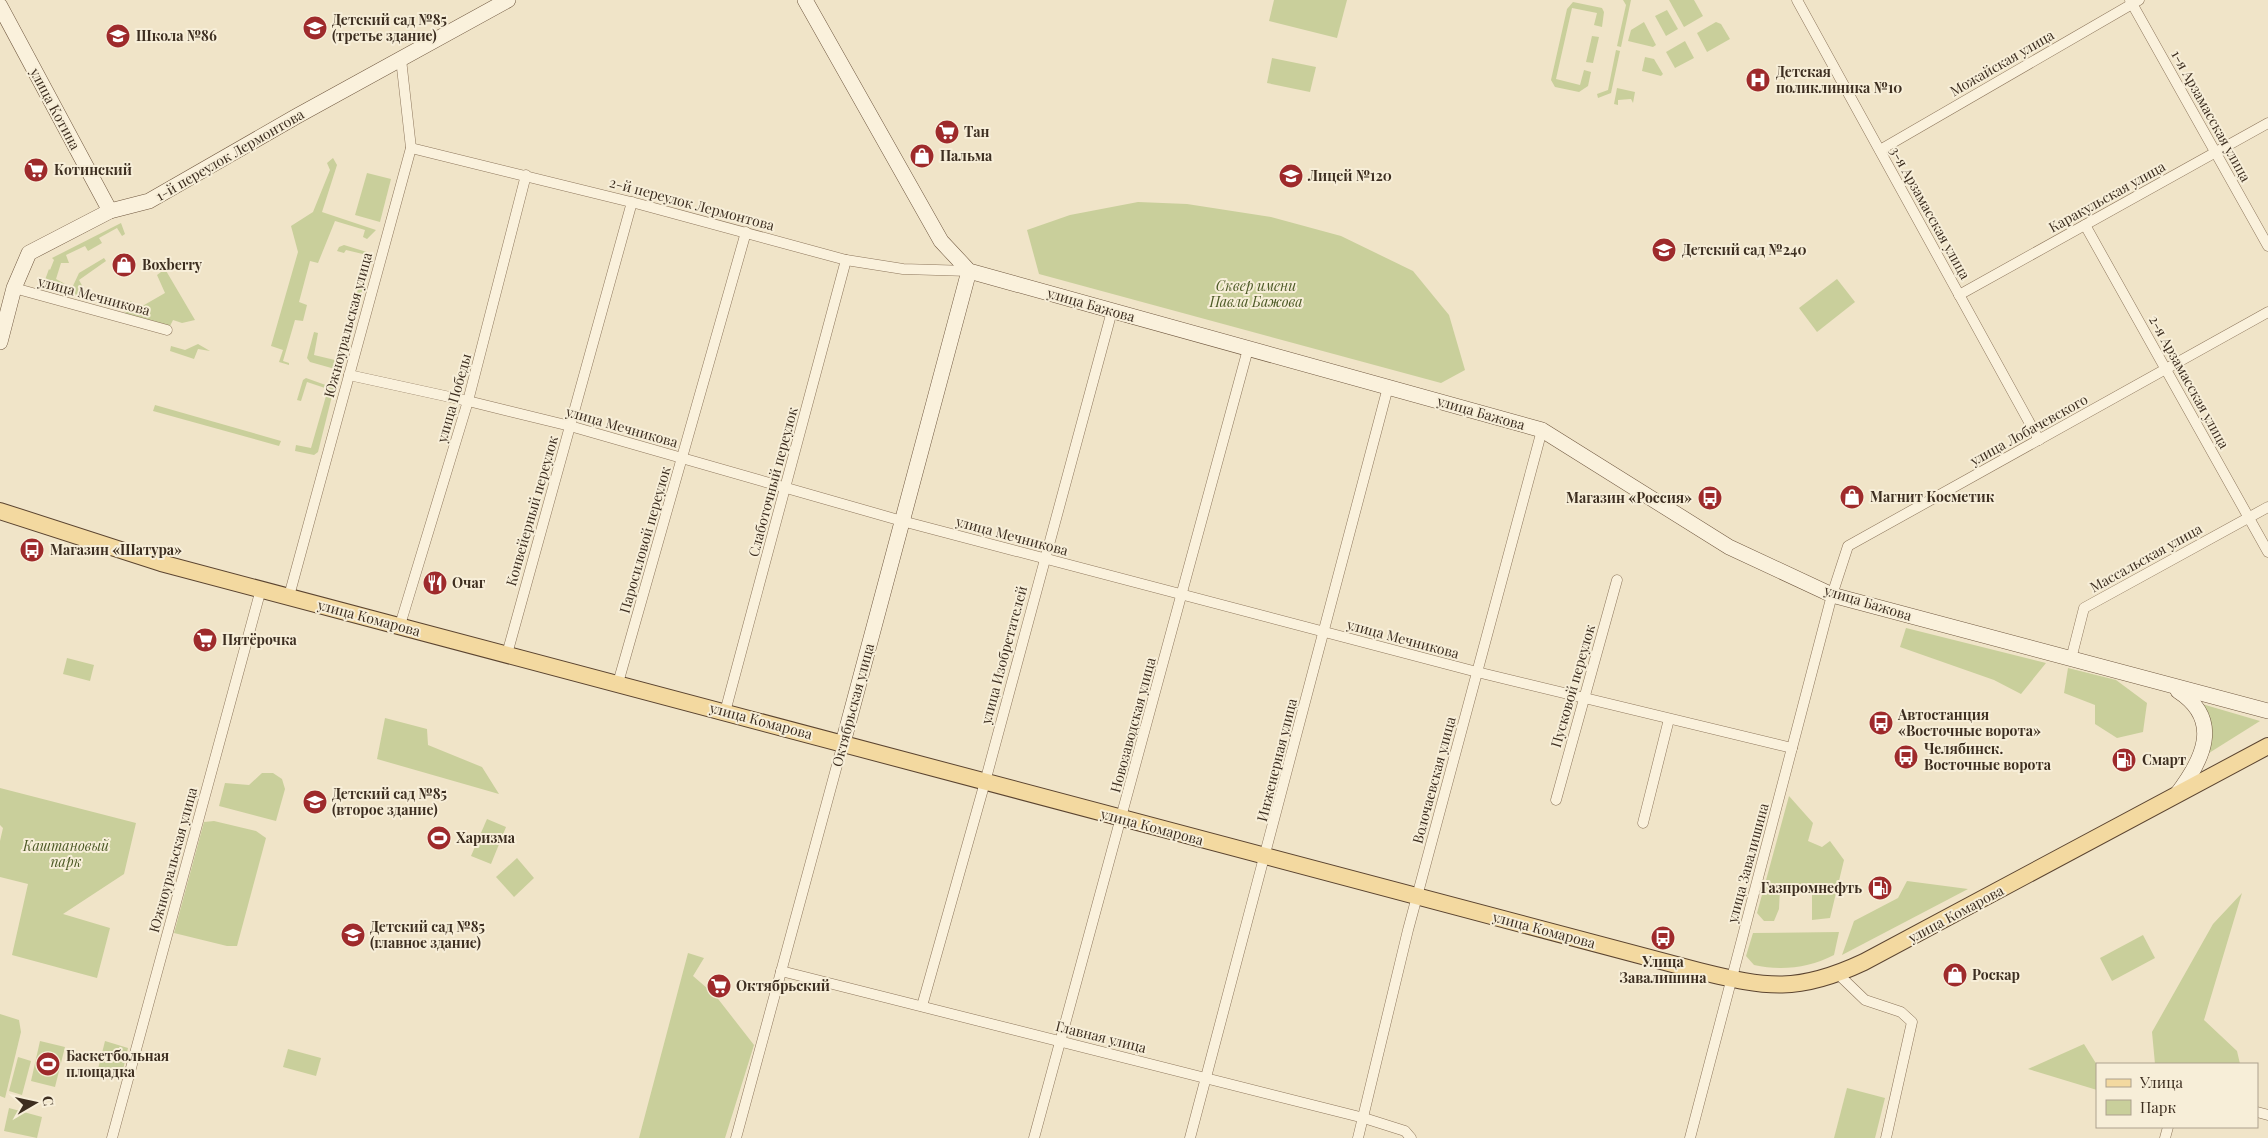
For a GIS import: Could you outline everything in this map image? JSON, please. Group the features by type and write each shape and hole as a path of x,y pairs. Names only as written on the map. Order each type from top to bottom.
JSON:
{"main road":[{"name":"1-й переулок Лермонтова","path":"0,342 14,288 22,264 29,253 110,211 149,201 297,116 508,0"},
{"path":"805,0 941,241 969,271"},
{"name":"улица Котина","path":"0,6 110,211"},
{"name":"улица Бажова","path":"969,271 1542,430 1729,547 1832,595 2268,711"},
{"name":"Октябрьская улица","path":"844,743 969,271"},
{"name":"улица Комарова","path":"0,510 119,550 261,589 844,743 1122,819 1754,984 1786,986 1807,984 1838,974 1883,952 2268,746"},
{"path":"2170,686 2197,708 2205,733 2201,759 2178,794"}],"street":[{"name":"3-я Арзамасская улица","path":"1796,0 2039,440"},
{"name":"Можайская улица","path":"1880,150 2134,1"},
{"name":"1-я Арзамасская улица","path":"2134,1 2268,246"},
{"name":"Южноуральская улица","path":"289,596 411,148 401,59"},
{"name":"Каракульская улица","path":"1959,296 2268,124"},
{"name":"2-й переулок Лермонтова","path":"411,148 632,202 846,260 903,269 969,271"},
{"name":"улица Победы","path":"400,626 468,401 526,175"},
{"name":"Конвейерный переулок","path":"507,654 632,202"},
{"name":"2-я Арзамасская улица","path":"2085,225 2268,552"},
{"name":"Паросиловой переулок","path":"618,683 746,232"},
{"name":"Слаботочный переулок","path":"725,712 846,260"},
{"name":"улица Мечникова","path":"14,288 167,330"},
{"name":"улица Изобретателей","path":"922,1006 985,782 1112,311"},
{"name":"улица Лобачевского","path":"1832,595 1848,546 2268,312"},
{"name":"Новозаводская улица","path":"1034,1138 1122,819 1248,348"},
{"name":"улица Мечникова","path":"349,375 570,426 902,521 1044,559 1477,672 1792,748"},
{"name":"Инженерная улица","path":"1190,1138 1266,856 1388,387"},
{"name":"Волочаевская улица","path":"1358,1138 1417,896 1542,430"},
{"name":"Массальская улица","path":"2071,660 2084,608 2268,507"},
{"name":"Пусковой переулок","path":"1556,800 1583,698 1618,580"},
{"name":"Южноуральская улица","path":"112,1138 261,589"},
{"name":"улица Завалишина","path":"1690,1138 1832,595"},
{"path":"1643,822 1669,718"},
{"name":"Октябрьская улица","path":"736,1138 844,743"},
{"name":"Главная улица","path":"781,971 1364,1118 1404,1131 1411,1138"},
{"path":"1838,974 1865,1000 1907,1015 1912,1022 1912,1030 1886,1138"}],"green space":[{"path":"1274,0 1347,0 1337,38 1269,21"},
{"path":"1623,0 1631,0 1621,47 1617,46 1626,5"},
{"path":"1669,0 1694,0 1703,16 1684,27"},
{"path":"1573,2 1602,8 1604,12 1602,27 1594,25 1597,13 1572,8 1556,79 1580,85 1584,70 1591,72 1588,86 1579,92 1555,87 1551,80 1567,9"},
{"path":"1667,10 1678,29 1666,36 1655,16"},
{"path":"1644,22 1656,45 1653,47 1628,41 1631,30"},
{"path":"1716,22 1721,24 1730,39 1707,52 1697,33"},
{"path":"1592,36 1599,37 1593,63 1586,62"},
{"path":"1685,41 1694,58 1675,68 1666,52"},
{"path":"1616,50 1620,51 1611,93 1598,98 1597,94 1608,90"},
{"path":"1645,57 1654,59 1663,74 1661,76 1642,71"},
{"path":"1272,58 1316,67 1310,92 1267,83"},
{"path":"1617,88 1635,92 1633,103 1631,99 1618,100 1618,105 1614,104"},
{"path":"333,158 337,165 322,212 376,230 367,239 363,237 365,230 335,221 318,263 310,261 299,302 307,305 303,321 295,320 283,361 289,363 289,365 279,362 283,350 271,346 298,252 291,226 313,212 330,170 327,163"},
{"path":"367,173 391,179 380,222 355,215"},
{"name":"Сквер имени Павла Бажова","path":"1138,202 1187,204 1271,217 1341,236 1413,271 1449,315 1465,370 1441,383 1039,274 1027,230 1070,215"},
{"path":"121,223 125,234 122,236 117,228 99,238 102,243 88,251 85,246 66,255 69,263 61,263 56,279 65,284 49,290 42,288 54,260 52,258"},
{"path":"344,245 370,253 371,259 342,362 335,369 310,362 307,358 314,332 318,333 314,355 339,361 367,255 346,250 344,253 337,251 339,247"},
{"path":"104,258 106,261 79,280 90,300 75,296 72,288 79,273"},
{"path":"165,269 195,320 182,323 173,320 170,326 127,314 124,311 126,303 131,301 139,308 165,293 157,275"},
{"path":"1837,279 1855,302 1817,332 1799,308"},
{"path":"198,344 210,351 198,349 194,359 170,351 171,346 185,350"},
{"path":"306,378 334,388 318,452 314,455 295,451 296,445 311,448 328,389 307,382 301,401 297,400 303,380"},
{"path":"155,405 281,441 279,446 153,411"},
{"path":"1906,628 2046,663 2021,694 1994,680 1900,647"},
{"path":"67,658 94,665 90,681 63,674"},
{"path":"2068,668 2116,680 2147,703 2143,732 2117,738 2095,724 2095,705 2064,693"},
{"path":"2202,704 2260,721 2209,753"},
{"path":"385,718 427,729 428,745 482,767 499,794 377,759"},
{"path":"262,773 273,773 282,779 285,789 276,821 219,806 225,783 249,785"},
{"name":"Каштановый парк","path":"0,788 136,823 124,874 63,914 110,928 97,978 12,955 28,884 0,877 0,841 3,828 0,825"},
{"path":"1789,796 1813,823 1808,841 1822,847 1830,841 1844,860 1830,918 1812,920 1812,889 1780,888 1779,909 1774,921 1764,921 1757,913"},
{"path":"487,819 506,827 491,864 471,856"},
{"path":"214,821 256,831 266,838 237,946 227,946 174,933 204,822"},
{"path":"517,858 534,878 514,897 496,877"},
{"path":"1907,881 1968,889 1842,955 1854,921 1898,898"},
{"path":"2242,893 2204,1020 2237,1051 2240,1063 2155,1063 2152,1032 2213,924"},
{"path":"1839,932 1834,955 1815,963 1785,968 1764,967 1754,965 1746,956 1753,933"},
{"path":"2143,935 2155,958 2112,981 2100,958"},
{"path":"688,953 704,958 693,976 715,995 754,1045 725,1138 639,1138"},
{"path":"0,1014 19,1020 21,1032 5,1098 0,1096"},
{"name":"Баскетбольная площадка","path":"40,1041 65,1047 55,1087 31,1081"},
{"path":"105,1041 128,1048 122,1074 98,1069"},
{"path":"2084,1044 2096,1063 2096,1090 2028,1069"},
{"path":"288,1049 321,1058 316,1076 283,1067"},
{"path":"18,1057 31,1061 22,1095 9,1091"},
{"path":"1847,1088 1885,1098 1875,1138 1834,1138"},
{"path":"9,1108 42,1117 37,1138 4,1131"}],"place":[{"name":"Детский сад №85 (третье здание)","path":"315,28"},
{"name":"Школа №86","path":"118,36"},
{"name":"Детская поликлиника №10","path":"1758,80"},
{"name":"Тан","path":"947,132"},
{"name":"Пальма","path":"922,156"},
{"name":"Котинский","path":"36,170"},
{"name":"Лицей №120","path":"1291,176"},
{"name":"Детский сад №240","path":"1664,250"},
{"name":"Boxberry","path":"124,265"},
{"name":"Магнит Косметик","path":"1852,497"},
{"name":"Магазин «Россия»","path":"1710,498"},
{"name":"Магазин «Шатура»","path":"32,550"},
{"name":"Очаг","path":"435,583"},
{"name":"Пятёрочка","path":"205,640"},
{"name":"Автостанция «Восточные ворота»","path":"1881,723"},
{"name":"Челябинск. Восточные ворота","path":"1906,757"},
{"name":"Смарт","path":"2124,760"},
{"name":"Детский сад №85 (второе здание)","path":"315,802"},
{"name":"Харизма","path":"439,838"},
{"name":"Газпромнефть","path":"1880,888"},
{"name":"Детский сад №85 (главное здание)","path":"353,935"},
{"name":"Улица Завалишина","path":"1663,938"},
{"name":"Роскар","path":"1955,975"},
{"name":"Октябрьский","path":"719,986"},
{"name":"Баскетбольная площадка","path":"48,1064"}]}
